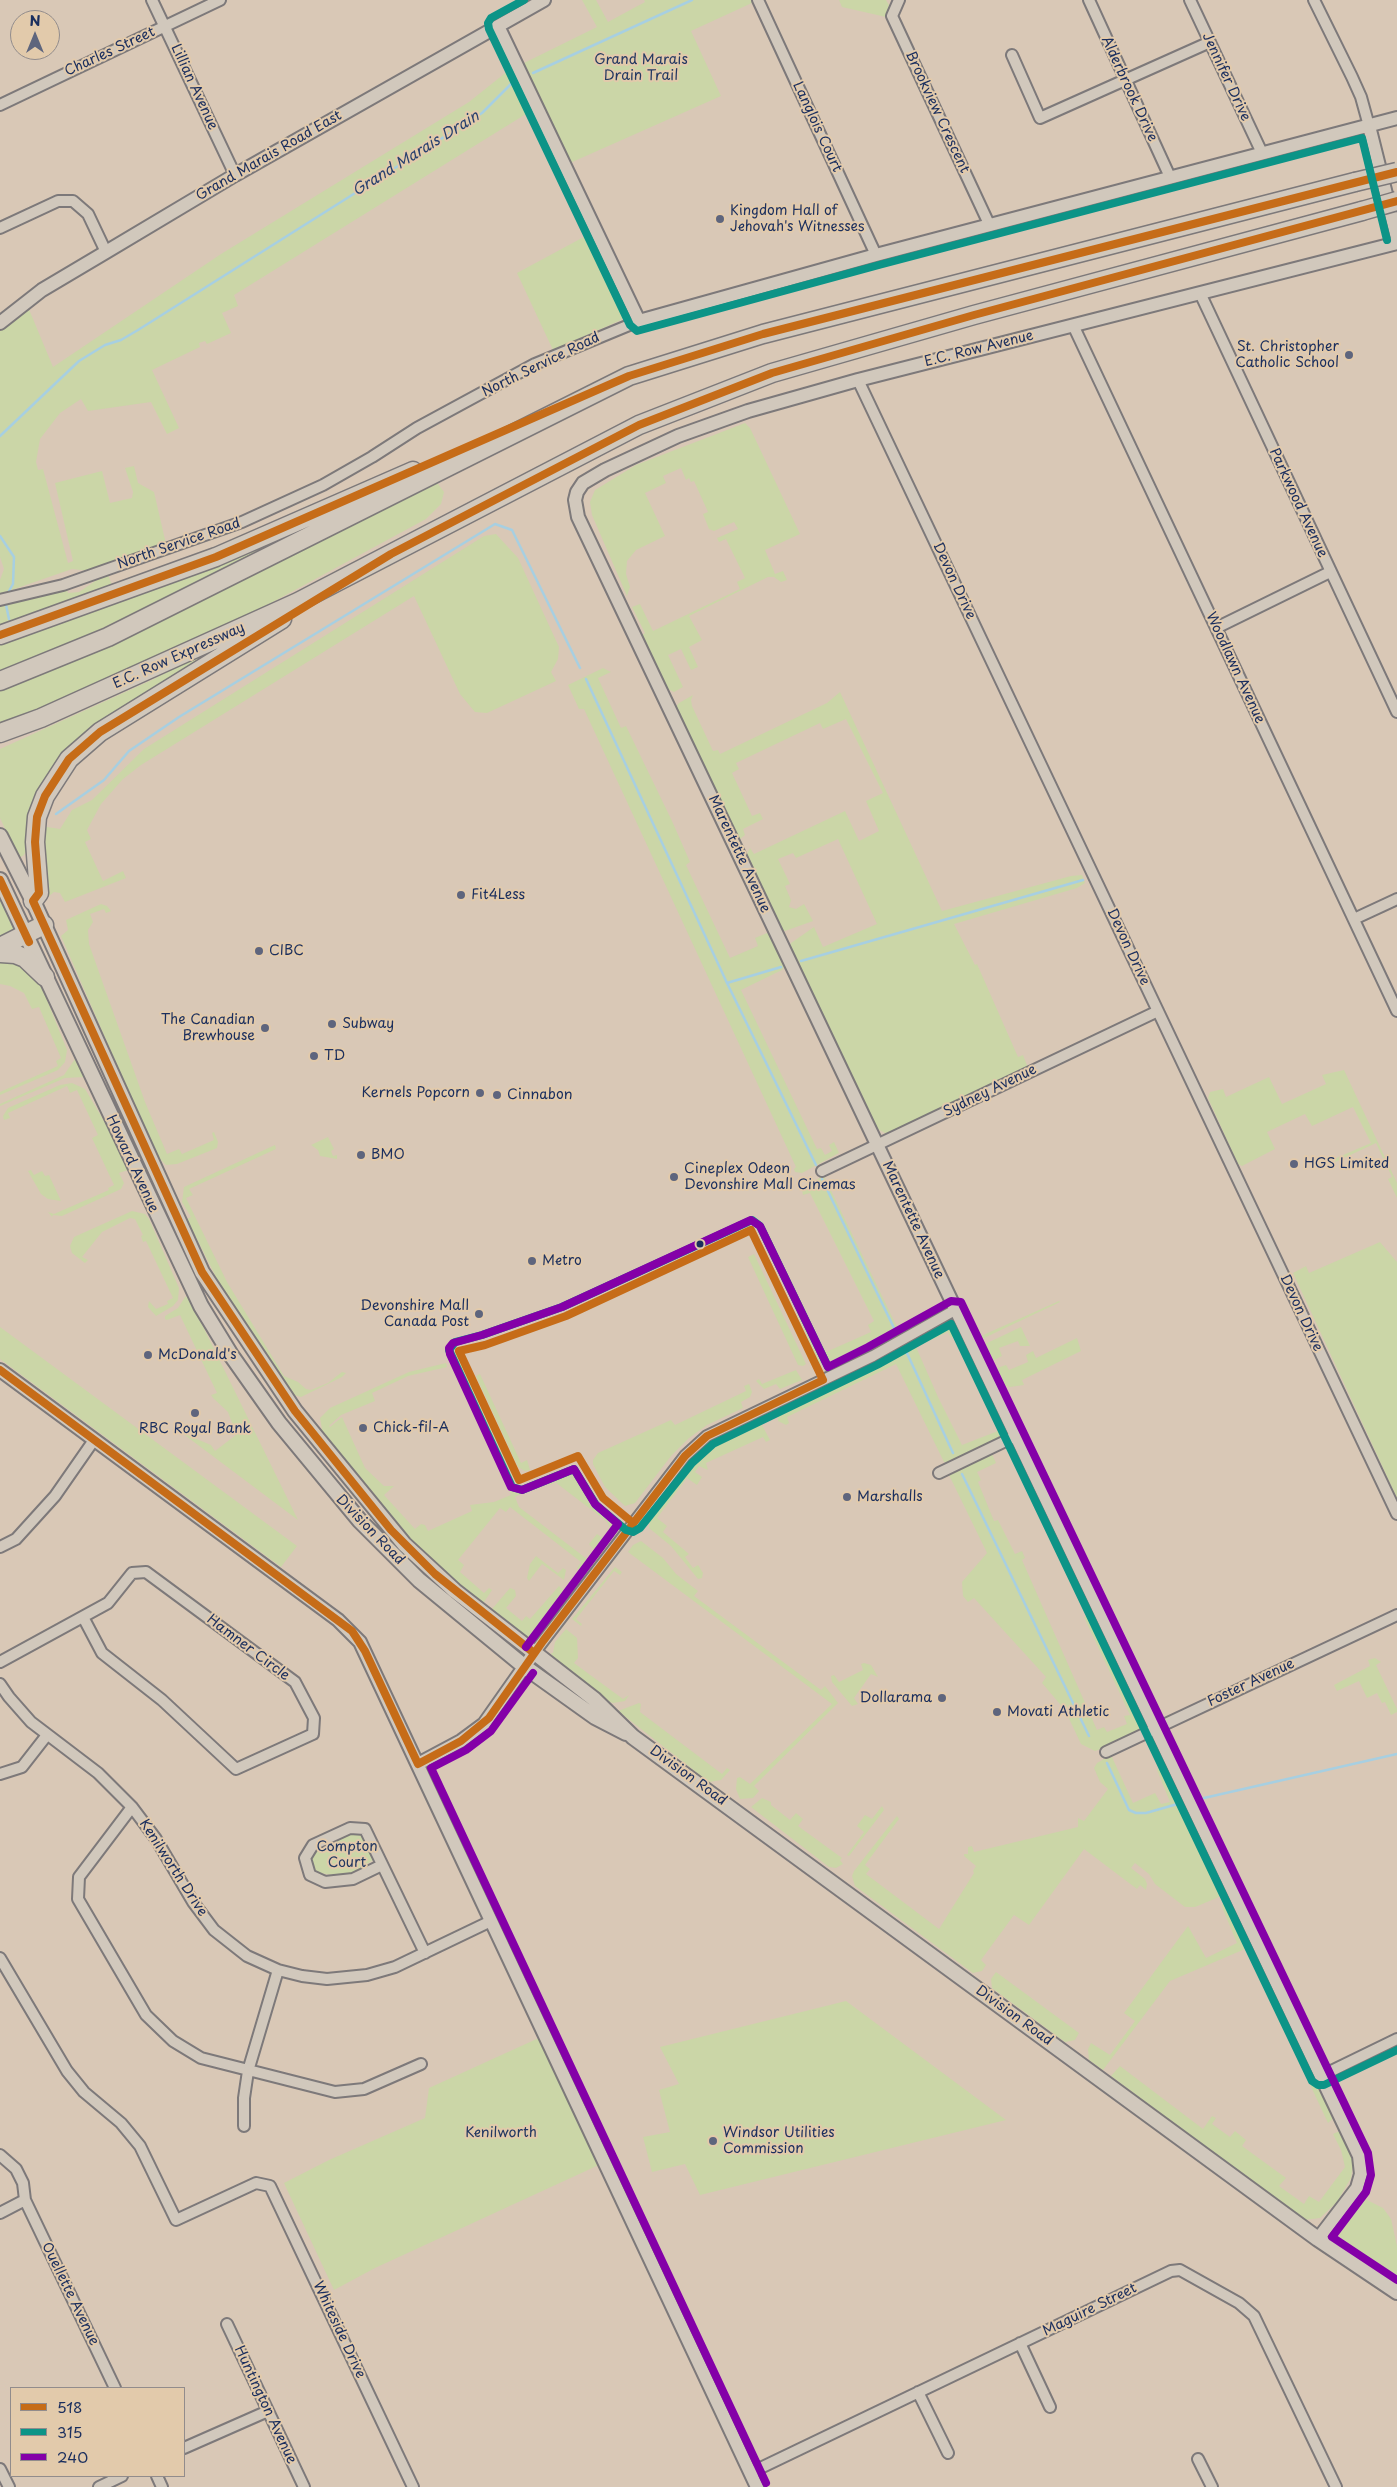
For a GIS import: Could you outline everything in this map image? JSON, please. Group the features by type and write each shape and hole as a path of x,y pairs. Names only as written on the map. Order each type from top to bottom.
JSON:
{"highway":[{"path":"0,635 216,556 629,376 763,334 1397,172"},
{"name":"E.C. Row Expressway","path":"0,733 41,718 298,602 639,425 772,373 984,313 1397,201"},
{"path":"0,681 108,636 629,376"},
{"path":"33,901 38,892 35,842 37,817 45,796 69,760 100,732 391,554"},
{"path":"0,740 41,718"},
{"path":"0,947 44,925"},
{"path":"0,953 15,954 25,958 45,977"}],"main road":[{"name":"Howard Avenue","path":"0,836 33,901 202,1272 304,1423"},
{"name":"Howard Avenue","path":"0,880 201,1306 231,1355 288,1435"},
{"name":"Division Road","path":"304,1423 391,1530 420,1560 455,1591 594,1699 633,1737 1318,2239 1397,2292"},
{"name":"Division Road","path":"288,1435 333,1491 393,1556 470,1623 526,1666 595,1717 633,1737"}],"street":[{"name":"Lillian Avenue","path":"152,0 235,174"},
{"name":"Charles Street","path":"0,105 220,0"},
{"name":"Grand Marais Road East","path":"0,323 42,290 235,174 544,0"},
{"name":"Langlois Court","path":"758,0 876,255"},
{"name":"Brookview Crescent","path":"900,0 892,16 989,224"},
{"name":"Alderbrook Drive","path":"1089,0 1170,177"},
{"name":"Jennifer Drive","path":"1190,0 1262,153"},
{"path":"1314,0 1358,90 1397,238"},
{"path":"498,26 639,321"},
{"path":"1012,55 1040,118 1210,42"},
{"name":"North Service Road","path":"0,600 63,585 242,522 323,485 372,458 418,428 535,364 639,321 989,224 1397,118"},
{"path":"0,228 58,201 73,201 88,214 106,252"},
{"name":"E.C. Row Avenue","path":"577,492 583,484 605,470 678,436 748,411 858,380 1397,243"},
{"name":"Parkwood Avenue","path":"1200,293 1397,712"},
{"name":"Woodlawn Avenue","path":"1073,325 1397,1011"},
{"name":"Devon Drive","path":"858,380 1397,1514"},
{"name":"Marentette Avenue","path":"577,492 575,510 578,518 1359,2156 1361,2174 1357,2188 1318,2239"},
{"path":"1216,628 1330,572"},
{"path":"1354,919 1397,899"},
{"name":"Sydney Avenue","path":"822,1171 1158,1011"},
{"path":"418,1764 460,1742 484,1724 534,1653 685,1456 707,1436 873,1356 956,1310"},
{"path":"0,1370 352,1631 365,1651 757,2487"},
{"path":"939,1473 1016,1436"},
{"path":"0,1548 16,1538 55,1496 94,1440"},
{"name":"Hamner Circle","path":"0,1662 108,1603 132,1573 146,1572 295,1682 314,1718 313,1734 236,1769 162,1700 102,1652 83,1617"},
{"name":"Foster Avenue","path":"1106,1752 1397,1615"},
{"name":"Kenilworth Drive","path":"0,1684 8,1697 31,1722 98,1773 132,1807 156,1839 193,1902 214,1930 247,1956 278,1970 302,1976 327,1979 367,1975 395,1968 491,1921"},
{"path":"0,1774 22,1767 47,1735"},
{"path":"132,1807 79,1877 78,1899 146,2015 173,2042 201,2058 335,2092 364,2088 421,2064"},
{"path":"382,1865 352,1879 326,1882 310,1875 305,1858 313,1845 350,1828 365,1829 425,1953"},
{"name":"Whiteside Drive","path":"0,1958 67,2071 84,2092 122,2123 140,2146 176,2220 256,2183 270,2186 413,2487"},
{"path":"244,2126 244,2098 248,2071 278,1970"},
{"path":"1321,2076 1397,2039"},
{"name":"Ouellette Avenue","path":"0,2156 16,2169 24,2183 25,2200 115,2387"},
{"path":"0,2213 25,2200"},
{"name":"Maguire Street","path":"750,2473 1172,2271 1180,2270 1239,2304 1254,2316 1336,2487"},
{"name":"Huntington Avenue","path":"227,2324 304,2487"},
{"path":"1020,2344 1050,2407"},
{"path":"918,2392 948,2454"},
{"path":"185,2448 268,2411"},
{"path":"1198,2458 1212,2487"},
{"path":"0,2469 8,2487"},
{"path":"99,2487 120,2477"}],"green space":[{"name":"Grand Marais Drain Trail","path":"582,0 596,0 608,22 645,2 644,0 753,0 754,2 691,31 721,96 570,163 524,63 597,27"},
{"path":"839,0 886,0 889,5 886,17 842,7"},
{"path":"514,66 534,109 234,295 238,306 222,313 231,333 207,344 205,341 199,343 200,347 152,370 179,428 167,434 151,402 88,411 81,399 60,413 40,439 36,462 38,470 43,469 68,563 73,561 55,483 102,471 110,503 132,498 133,492 125,468 134,466 138,483 154,492 166,544 91,571 72,569 0,594 0,580 4,569 0,557 0,331 28,307 53,367 221,254 469,102"},
{"path":"593,232 626,304 625,313 621,320 553,350 517,273"},
{"path":"745,423 750,428 800,534 765,550 775,574 783,571 787,580 781,582 774,577 768,577 689,616 702,640 689,647 698,667 691,670 681,649 668,655 683,687 674,692 668,689 641,636 645,633 632,607 640,604 653,631 740,589 737,582 745,578 726,539 719,542 717,538 738,529 734,522 714,531 709,529 703,514 708,512 694,481 691,482 689,478 686,480 681,468 663,476 666,483 645,493 665,536 636,550 627,561 626,574 630,587 627,596 592,515 590,502 595,490 636,465"},
{"path":"429,483 438,484 444,492 441,504 426,519 258,610 173,652 0,725 0,690 65,662"},
{"path":"325,516 177,592 90,634 0,672 0,640"},
{"path":"496,534 518,558 559,647 558,659 551,672 556,681 487,713 475,712 460,694 414,596 141,765 123,779 101,804 87,830 91,839 85,842 103,881 123,871 126,878 65,902 60,893 54,892 48,897 44,891 43,857 46,853 42,846 41,826 60,829 72,810 92,800 144,749 484,536"},
{"path":"108,575 112,585 0,626 0,603 66,588 68,593 79,592 98,579"},
{"path":"283,611 78,745 24,855 19,858 0,818 0,749 154,679"},
{"path":"603,668 611,672 598,678 621,728 626,726 672,821 690,862 686,865 730,958 758,946 755,938 767,933 772,935 786,964 782,970 741,990 817,1149 821,1148 825,1155 832,1151 829,1145 834,1142 839,1153 802,1173 795,1172 794,1169 796,1167 584,709 579,709 568,685"},
{"path":"840,692 942,911 1071,876 1082,875 1085,883 1077,888 954,924 975,965 977,964 1018,1057 1023,1055 1028,1068 892,1132 885,1133 872,1126 788,948 791,943 814,927 823,947 877,924 838,839 796,858 793,853 778,859 790,884 785,886 791,900 789,907 796,909 804,904 813,921 785,931 779,930 745,858 750,848 754,854 845,811 859,841 879,831 866,801 883,793 846,719 823,729 820,723 736,763 739,769 732,773 752,816 760,813 763,819 743,829 745,835 740,839 733,833 674,709 679,703 693,695 691,700 692,706 713,751 718,750 720,754 827,703"},
{"path":"0,897 14,930 0,938"},
{"path":"101,904 107,906 111,911 106,913 104,909 90,914 93,922 88,930 89,944 145,1102 167,1154 179,1149 182,1154 214,1140 212,1133 214,1132 218,1142 217,1148 177,1164 166,1165 156,1155 61,936 68,930 66,920"},
{"path":"0,956 13,957 37,975 67,1050 65,1062 58,1070 0,1095 0,1092 58,1066 56,1061 61,1058 39,1007 32,1009 24,993 10,986 0,984"},
{"path":"75,1059 84,1077 65,1078 0,1106 0,1104 64,1075"},
{"path":"1344,1070 1397,1183 1397,1198 1388,1179 1392,1177 1376,1143 1329,1165 1327,1162 1371,1143 1353,1107 1312,1126 1305,1114 1267,1132 1275,1149 1242,1166 1238,1164 1208,1098 1210,1092 1223,1089 1226,1097 1269,1077 1282,1104 1326,1084 1322,1075"},
{"path":"72,1083 85,1089 107,1126 128,1170 119,1173 124,1183 121,1189 62,1216 53,1215 52,1217 48,1212 54,1214 109,1190 108,1188 114,1185 92,1138 98,1135 77,1090 70,1093 67,1086 8,1113 10,1118 4,1120 3,1116 8,1108 60,1085"},
{"path":"328,1137 334,1149 331,1151 333,1156 337,1155 337,1159 320,1156 318,1150 311,1145"},
{"path":"275,1145 276,1149 189,1189 193,1195 186,1198 227,1282 284,1376 311,1390 328,1383 342,1372 346,1373 342,1377 301,1397 291,1394 224,1293 187,1219 191,1217 182,1202 184,1187"},
{"path":"31,1170 34,1175 42,1171 45,1176 49,1175 61,1201 48,1199 41,1194 28,1171"},
{"path":"824,1176 898,1329 826,1365 822,1362 819,1363 797,1314 798,1310 806,1310 807,1312 800,1315 816,1348 822,1345 826,1352 871,1332 868,1325 874,1321 810,1193 803,1195 802,1190 807,1184"},
{"path":"132,1211 145,1214 149,1219 179,1288 178,1300 173,1306 156,1316 148,1307 149,1301 156,1309 168,1304 167,1301 173,1298 146,1241 143,1242 141,1236 143,1235 135,1219 130,1218 102,1232 82,1257 88,1260 85,1263 72,1253 70,1246 74,1237"},
{"path":"1380,1242 1397,1262 1397,1498 1293,1273 1306,1266 1309,1273"},
{"path":"754,1254 806,1364 803,1366 798,1365 748,1257"},
{"path":"188,1296 298,1520 182,1433 211,1445 215,1451 236,1435 230,1430 232,1423 228,1412 211,1395 217,1393 180,1315 165,1319 165,1316 178,1308 185,1297"},
{"path":"1059,1301 982,1339 970,1332 976,1327 981,1336"},
{"path":"0,1327 297,1546 281,1567 0,1359"},
{"path":"1021,1327 1030,1346 1020,1346 1018,1341 999,1348 1002,1356 990,1362 983,1359 985,1344"},
{"path":"946,1329 956,1333 951,1338 948,1332 916,1347 938,1397 962,1445 998,1431 994,1423 1001,1416 1005,1424 998,1440 949,1463 944,1462 896,1364 787,1417 789,1423 786,1425 778,1421 778,1413 780,1414 842,1385 842,1382"},
{"path":"1077,1338 1081,1351 1022,1380 1024,1385 1010,1387 994,1383 992,1377 994,1369 1006,1365 1009,1370 1028,1362 1026,1355 1033,1351 1036,1358"},
{"path":"446,1363 447,1367 408,1376 372,1393 375,1401 341,1415 329,1426 342,1417 365,1468 384,1486 394,1486 384,1495 415,1529 421,1524 425,1525 428,1531 472,1511 470,1505 494,1502 511,1495 508,1487 516,1488 521,1494 515,1497 519,1507 587,1559 594,1550 589,1544 597,1534 603,1538 610,1527 606,1521 555,1482 550,1485 547,1479 548,1475 562,1469 571,1469 575,1472 589,1497 615,1523 613,1524 613,1532 584,1572 577,1568 581,1562 510,1507 506,1512 500,1508 458,1560 464,1565 460,1572 484,1593 489,1588 492,1590 484,1602 478,1604 420,1554 320,1433 322,1429 320,1418 330,1408 409,1372"},
{"path":"796,1370 802,1380 780,1389 776,1384 764,1389 756,1381 759,1379 762,1384"},
{"path":"480,1374 521,1463 527,1460 530,1470 525,1471 518,1467 476,1376"},
{"path":"749,1384 752,1392 750,1397 741,1402 743,1408 707,1425 689,1438 671,1456 635,1503 625,1506 605,1487 593,1464 593,1460 598,1453 671,1420 675,1425 746,1391 744,1386"},
{"path":"754,1424 762,1425 770,1440 766,1442 763,1437 706,1463 708,1470 699,1466 695,1472 702,1477 697,1485 687,1478 657,1518 667,1526 663,1532 689,1554 685,1557 693,1568 698,1565 703,1573 702,1578 698,1579 671,1546 649,1528 650,1518 685,1471 701,1454 722,1440"},
{"path":"992,1454 996,1463 977,1472 981,1480 978,1482 994,1521 998,1520 1015,1554 1022,1551 1025,1558 1022,1560 1097,1730 1104,1727 1107,1732 1127,1724 1124,1716 1130,1715 1084,1617 1089,1615 1096,1615 1145,1719 1143,1729 1104,1748 1095,1751 1081,1744 1065,1710 1042,1683 1046,1677 974,1598 968,1602 963,1596 962,1582 987,1553 949,1475"},
{"path":"641,1541 663,1558 676,1574 698,1591 694,1596 821,1690 825,1686 838,1703 754,1786 759,1791 753,1798 740,1799 736,1789 737,1778 740,1777 750,1784 832,1704 628,1552 633,1545"},
{"path":"536,1556 558,1573 563,1568 566,1570 564,1580 542,1564 529,1581 527,1578 530,1564"},
{"path":"615,1567 622,1572 620,1575 614,1571 576,1619 582,1624 581,1626 572,1619"},
{"path":"572,1580 576,1581 530,1638 524,1638 492,1615 492,1609 510,1588 515,1590 516,1596 506,1608 522,1621 526,1616 530,1619 559,1586 564,1591"},
{"path":"566,1629 577,1638 578,1658 574,1663 623,1699 629,1695 625,1701 613,1703 602,1699 553,1658 551,1653 553,1653 555,1642"},
{"path":"1375,1658 1381,1662 1376,1665 1397,1709 1397,1712 1391,1715 1385,1702 1382,1703 1377,1693 1367,1698 1359,1681 1337,1691 1334,1685 1370,1666 1368,1660"},
{"path":"861,1664 871,1665 878,1677 871,1674 854,1698 858,1704 852,1706 832,1682 831,1676 834,1675 839,1682 863,1670"},
{"path":"639,1703 641,1704 640,1712 722,1774 727,1768 730,1770 721,1780 709,1782 618,1711"},
{"path":"1111,1755 1133,1803 1155,1793 1161,1804 1170,1802 1157,1770 1159,1767 1168,1766 1225,1887 1219,1897 1195,1907 1185,1907 1155,1884 1149,1874 1135,1863 1131,1868 1145,1879 1147,1884 1146,1890 1140,1885 1137,1889 1084,1849 1029,1925 1014,1915 981,1960 986,1965 982,1971 973,1973 855,1886 852,1876 854,1871 897,1816 899,1819 865,1865 870,1869 866,1874 939,1929 974,1873 973,1871 976,1866 964,1856 964,1854 968,1854 968,1847 972,1846 974,1852 1078,1827 1078,1818 1084,1821 1108,1789 1100,1782 1094,1768 1097,1763"},
{"path":"762,1798 771,1802 771,1805 790,1820 796,1813 803,1819 798,1826 842,1858 840,1860 843,1864 836,1868 829,1867 751,1807"},
{"path":"882,1806 884,1810 849,1856 847,1855 864,1832 857,1826 865,1815 872,1819"},
{"name":"Compton Court","path":"355,1832 365,1839 373,1860 351,1874 332,1875 315,1872 311,1866 311,1860 316,1849"},
{"path":"1222,1904 1234,1905 1260,1959 1253,1965 1245,1949 1170,1981 1103,2070 1089,2060 1088,2049 1091,2043 1110,2055 1135,2021 1124,2013 1188,1926 1206,1958 1237,1943"},
{"path":"996,1972 1079,2033 1075,2040 1065,2042 992,1988 991,1979"},
{"path":"1259,1979 1270,1979 1298,2038 1294,2043 1291,2043"},
{"path":"846,2001 1006,2120 700,2195 685,2164 652,2172 643,2137 670,2132 659,2090 679,2084 660,2047"},
{"name":"Kenilworth","path":"541,2037 601,2164 375,2268 334,2290 284,2183 329,2160 425,2118 429,2088"},
{"path":"1120,2066 1203,2129 1212,2116 1216,2118 1212,2124 1230,2137 1235,2131 1246,2140 1242,2146 1286,2178 1279,2186 1304,2204 1309,2196 1319,2202 1345,2167 1341,2150 1333,2134 1342,2130 1354,2159 1351,2178 1337,2202 1320,2218 1304,2220 1111,2076"},
{"path":"1314,2071 1335,2117 1328,2123 1306,2076"},
{"path":"1356,2199 1365,2199 1383,2208 1391,2219 1397,2246 1397,2281 1346,2249 1339,2240 1340,2220"}],"waterway":[{"name":"Grand Marais Drain","path":"533,73 692,0"},
{"path":"0,436 79,361 105,345 121,340 138,330 482,113 513,82"},
{"path":"56,814 104,780 129,751 179,717 495,524 512,530 580,668"},
{"path":"0,536 14,557 13,584 9,591"},
{"path":"6,605 9,619"},
{"path":"586,679 727,983 816,1165"},
{"path":"801,961 1083,880"},
{"path":"727,983 781,967"},
{"path":"822,1179 894,1328"},
{"path":"906,1351 953,1453"},
{"path":"962,1474 1089,1736"},
{"path":"1204,1798 1397,1754"},
{"path":"1107,1763 1129,1810 1136,1813 1146,1813 1181,1803"}],"transit line":[{"name":"315","path":"524,0 491,18 488,23 489,29 630,325 637,331 879,265 1362,138 1387,240"},
{"name":"518","path":"0,635 216,557 629,376 763,334 1397,172"},
{"name":"518","path":"534,1653 435,1574 391,1530 295,1411 202,1272 33,901 39,893 35,842 37,817 45,796 69,759 100,732 391,554 639,425 772,373 974,315 1397,201"},
{"name":"518","path":"0,880 29,942"},
{"name":"240","path":"526,1647 618,1524 595,1504 574,1469 522,1490 511,1487 450,1354 449,1348 453,1343 562,1307 751,1220 760,1226 828,1367 951,1301 961,1302 1368,2153 1371,2175 1366,2192 1332,2237 1397,2280"},
{"name":"315","path":"828,1367 760,1226 752,1220 562,1307 482,1335 455,1342 449,1350 512,1487 522,1490 574,1469 596,1505 626,1530 633,1532 640,1528 692,1463 713,1444 877,1365 951,1324 1312,2081 1318,2085 1324,2085 1397,2050"},
{"name":"518","path":"0,1370 352,1631 365,1651 418,1764 461,1741 489,1718 543,1641 685,1456 707,1436 823,1380 751,1230 566,1316 485,1345 459,1351 519,1480 578,1456 603,1498 632,1522"},
{"name":"240","path":"533,1673 491,1731 466,1750 431,1768 766,2483"}],"place":[{"name":"Kingdom Hall of Jehovah's Witnesses","path":"720,219"},
{"name":"St. Christopher Catholic School","path":"1349,355"},
{"name":"Fit4Less","path":"461,895"},
{"name":"CIBC","path":"259,951"},
{"name":"Subway","path":"332,1024"},
{"name":"The Canadian Brewhouse","path":"265,1028"},
{"name":"TD","path":"314,1056"},
{"name":"Kernels Popcorn","path":"480,1093"},
{"name":"Cinnabon","path":"497,1095"},
{"name":"BMO","path":"361,1155"},
{"name":"HGS Limited","path":"1294,1164"},
{"name":"Cineplex Odeon Devonshire Mall Cinemas","path":"674,1177"},
{"name":"Metro","path":"532,1261"},
{"name":"Devonshire Mall Canada Post","path":"479,1314"},
{"name":"McDonald's","path":"148,1355"},
{"name":"RBC Royal Bank","path":"195,1413"},
{"name":"Chick-fil-A","path":"363,1428"},
{"name":"Marshalls","path":"847,1497"},
{"name":"Dollarama","path":"942,1698"},
{"name":"Movati Athletic","path":"997,1712"},
{"name":"Windsor Utilities Commission","path":"713,2141"}]}
